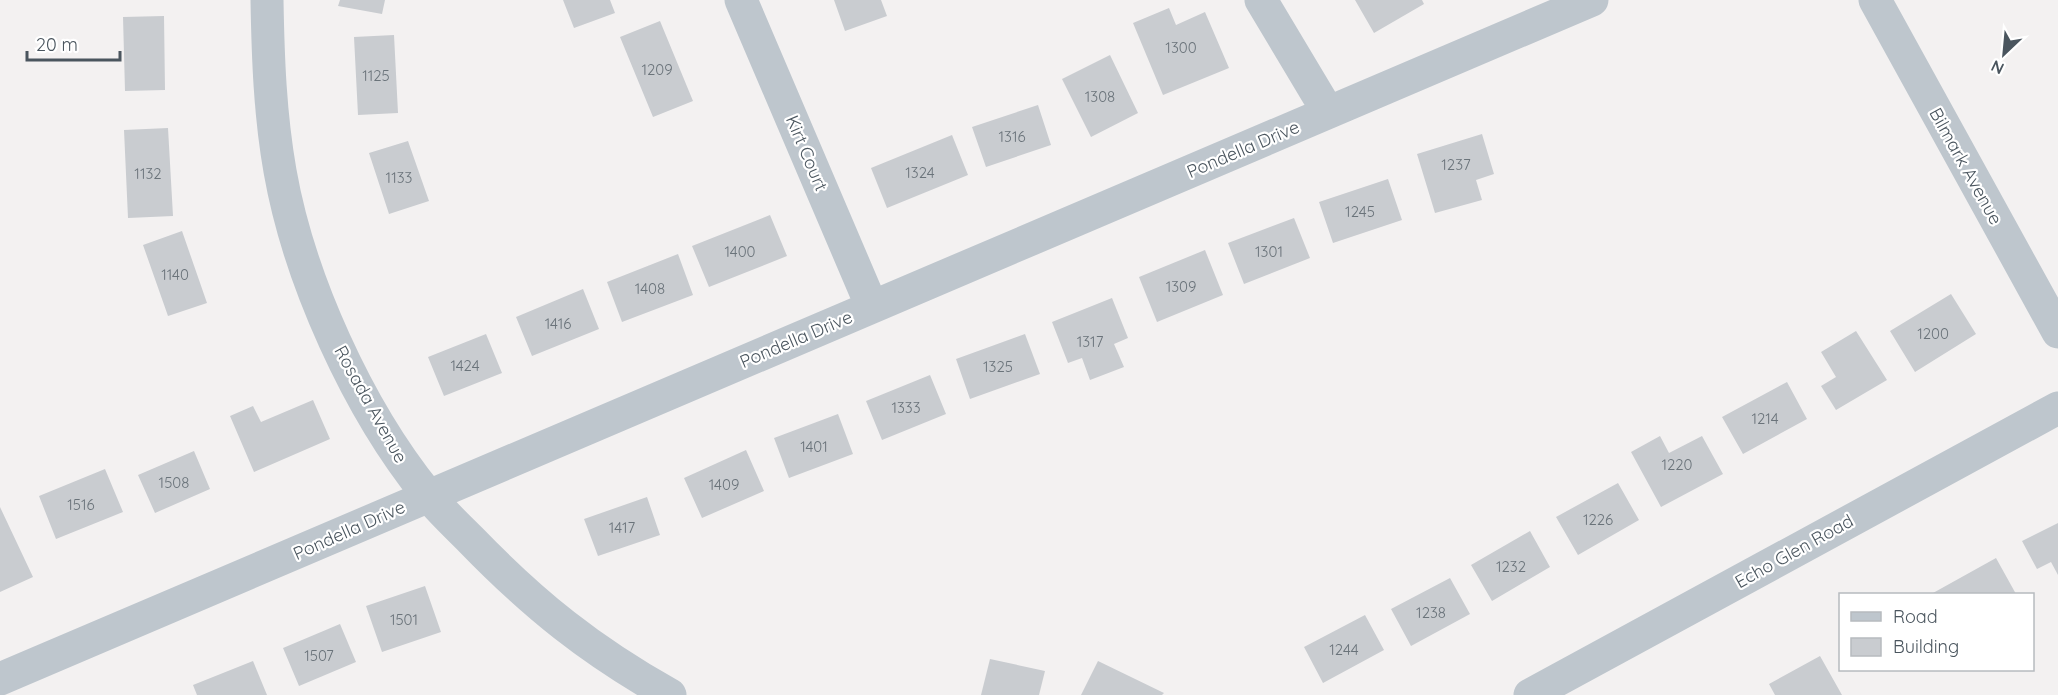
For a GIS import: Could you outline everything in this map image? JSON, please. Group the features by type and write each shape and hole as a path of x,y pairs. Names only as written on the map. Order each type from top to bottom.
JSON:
{"street":[{"name":"Rosada Avenue","path":"267,0 269,90 281,173 301,255 331,331 369,408 404,464 428,496 519,590 578,638 670,695"},
{"name":"Kirt Court","path":"741,0 872,307"},
{"path":"1261,0 1328,112"},
{"name":"Pondella Drive","path":"0,679 1592,0"},
{"name":"Bilmark Avenue","path":"1875,0 2058,332"},
{"name":"Echo Glen Road","path":"1530,695 2058,408"}],"building":[{"path":"340,0 385,0 382,14 338,6"},
{"path":"563,0 610,0 615,13 574,28"},
{"path":"834,0 881,0 887,16 845,31"},
{"path":"1355,0 1422,0 1424,4 1374,33"},
{"path":"1169,8 1176,25 1205,12 1229,68 1163,95 1133,23"},
{"path":"164,16 165,90 125,91 123,17"},
{"path":"660,21 693,101 653,117 620,37"},
{"path":"394,35 398,113 358,115 354,37"},
{"path":"1110,55 1138,113 1091,137 1062,79"},
{"path":"1038,105 1051,145 986,167 972,127"},
{"path":"168,128 173,216 128,218 124,130"},
{"path":"1482,134 1494,174 1476,180 1482,200 1435,213 1417,154"},
{"path":"952,135 968,175 887,208 871,168"},
{"path":"408,141 429,201 389,214 369,153"},
{"path":"1388,179 1402,220 1333,243 1319,202"},
{"path":"770,215 787,256 709,287 692,246"},
{"path":"1294,218 1310,258 1244,284 1228,243"},
{"path":"182,231 207,303 168,316 143,245"},
{"path":"1205,250 1223,295 1157,322 1139,277"},
{"path":"678,254 693,295 622,322 607,282"},
{"path":"583,289 599,329 532,356 516,317"},
{"path":"1951,294 1976,334 1915,372 1890,331"},
{"path":"1112,298 1128,338 1114,344 1124,367 1090,380 1082,358 1068,363 1052,322"},
{"path":"1856,331 1887,380 1836,410 1821,386 1836,377 1821,352"},
{"path":"486,334 502,373 444,396 428,357"},
{"path":"1025,334 1040,374 970,399 956,359"},
{"path":"930,375 946,414 882,440 866,401"},
{"path":"1787,382 1807,419 1743,454 1722,417"},
{"path":"313,400 330,439 254,472 230,416 253,406 261,422"},
{"path":"838,414 853,454 789,478 774,438"},
{"path":"1660,436 1669,453 1702,436 1723,474 1661,507 1631,452"},
{"path":"746,450 764,491 702,518 684,478"},
{"path":"194,451 210,489 155,513 138,475"},
{"path":"105,469 123,512 56,539 39,496"},
{"path":"1618,483 1639,520 1578,555 1556,517"},
{"path":"647,497 660,535 598,556 584,519"},
{"path":"0,507 33,577 0,592"},
{"path":"2058,523 2058,575 2051,562 2037,569 2022,541"},
{"path":"1530,531 1550,567 1492,601 1471,565"},
{"path":"1996,558 2015,593 1933,593"},
{"path":"1450,578 1470,614 1411,646 1391,609"},
{"path":"425,586 441,632 382,652 366,606"},
{"path":"1365,615 1384,650 1323,683 1304,647"},
{"path":"340,624 356,662 299,686 283,648"},
{"path":"1820,656 1842,695 1775,695 1769,684"},
{"path":"990,659 1045,671 1039,695 981,695"},
{"path":"253,661 267,695 197,695 193,685"},
{"path":"1098,661 1164,693 1162,695 1081,695"}]}
